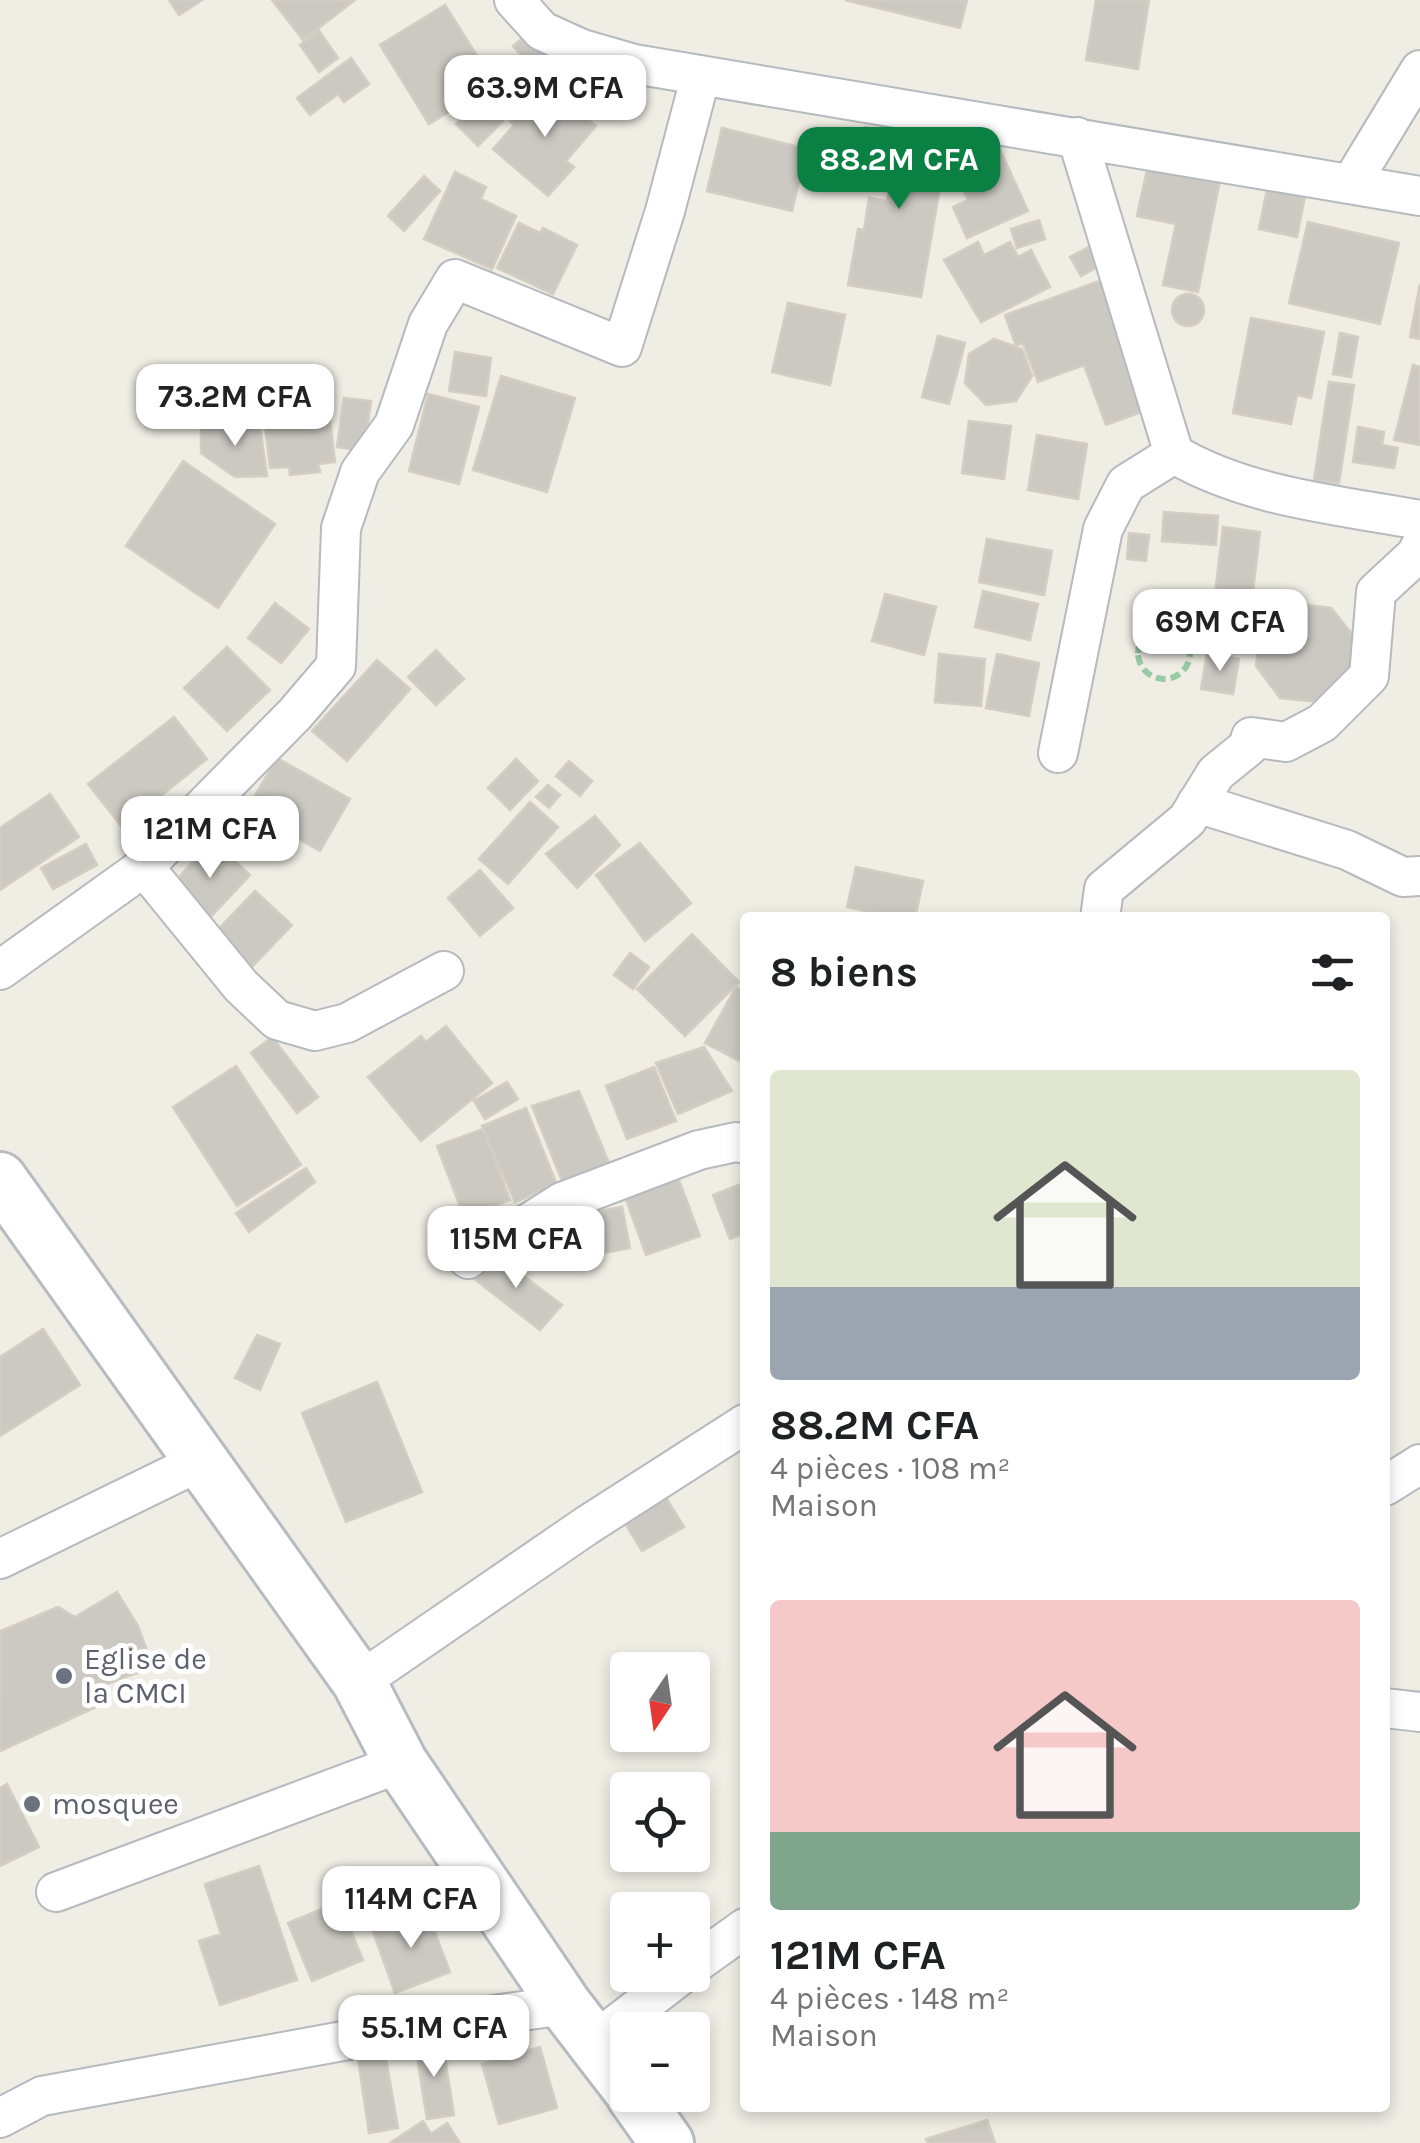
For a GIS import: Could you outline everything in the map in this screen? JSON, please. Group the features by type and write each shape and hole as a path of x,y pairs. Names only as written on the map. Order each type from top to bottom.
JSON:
{"street":[{"path":"514,0 542,31 634,64 1420,196"},
{"path":"1352,182 1420,70"},
{"path":"0,970 144,868 295,714 336,666 342,528 360,472 394,425 428,324 455,279 622,347 665,211 701,75"},
{"path":"1077,137 1174,454 1204,472 1297,498 1420,520"},
{"path":"1058,753 1104,529 1126,484 1174,454"},
{"path":"1101,912 1104,889 1187,820 1216,773 1248,747 1250,737 1286,742 1310,730 1369,676 1376,592 1420,547"},
{"path":"1197,803 1347,850 1402,877 1420,876"},
{"path":"144,868 241,986 277,1020 315,1031 347,1024 444,972"},
{"path":"468,1259 486,1239 513,1232 562,1202 699,1150 740,1143"},
{"path":"0,1179 359,1682 401,1763 610,2063"},
{"path":"359,1682 586,1526 740,1427"},
{"path":"0,1559 201,1461"},
{"path":"1390,1483 1420,1464"},
{"path":"1390,1709 1420,1712"},
{"path":"56,1892 401,1763"},
{"path":"710,1953 740,1932"},
{"path":"0,2118 42,2096 458,2020 580,2023 645,1992"},
{"path":"645,2112 667,2143"}],"path":[{"path":"1165,626 1176,630 1190,647 1185,670 1164,679 1152,676 1138,658 1144,636 1165,626"}],"building":[{"path":"169,0 202,0 179,15"},
{"path":"272,0 355,0 303,40"},
{"path":"845,0 967,0 960,28"},
{"path":"1096,0 1149,0 1138,69 1086,60"},
{"path":"445,5 495,84 429,124 380,45"},
{"path":"319,31 338,58 319,72 300,45"},
{"path":"528,33 557,65 542,78 513,46"},
{"path":"351,58 369,84 344,102 338,94 310,115 297,98"},
{"path":"549,86 596,126 566,161 574,167 548,196 493,149 514,125 510,121 530,97 535,103"},
{"path":"479,99 503,121 478,146 456,124"},
{"path":"865,127 948,141 921,297 848,285 858,229 864,230 869,198 887,201 892,176 858,170"},
{"path":"722,128 807,149 792,211 707,191"},
{"path":"997,143 1028,211 967,238 953,207 968,200 959,181 973,175 966,157"},
{"path":"1148,165 1220,180 1198,292 1163,285 1176,224 1137,216"},
{"path":"455,172 486,187 481,199 516,216 492,269 424,239"},
{"path":"424,176 440,191 404,231 388,216"},
{"path":"1268,184 1306,191 1297,237 1259,229"},
{"path":"1039,220 1045,239 1017,248 1011,229"},
{"path":"1308,222 1399,243 1380,324 1289,303"},
{"path":"519,223 540,233 543,228 577,245 553,294 497,268"},
{"path":"978,242 984,255 1010,242 1018,257 1031,250 1050,287 981,322 944,260"},
{"path":"1091,246 1101,265 1081,276 1070,257"},
{"path":"1102,280 1150,409 1106,425 1084,365 1038,382 1023,343 1016,346 1005,315"},
{"path":"1420,284 1420,339 1410,337"},
{"path":"1188,294 1199,299 1204,310 1199,321 1188,326 1177,321 1172,310 1177,299"},
{"path":"788,303 845,315 830,385 772,372"},
{"path":"1251,318 1324,332 1311,398 1297,395 1291,424 1233,413"},
{"path":"1340,333 1358,337 1351,377 1333,374"},
{"path":"938,336 965,343 949,404 922,397"},
{"path":"994,339 1022,349 1032,376 1016,401 986,405 965,383 969,354"},
{"path":"455,352 491,358 486,396 449,391"},
{"path":"1413,365 1420,367 1420,445 1394,440"},
{"path":"501,376 575,398 547,492 473,470"},
{"path":"1329,382 1354,385 1339,483 1314,480"},
{"path":"428,394 479,407 459,484 409,471"},
{"path":"344,398 371,401 364,451 337,447"},
{"path":"329,411 335,462 318,464 320,472 290,475 289,467 270,468 264,418"},
{"path":"969,421 1011,426 1004,479 962,473"},
{"path":"201,423 260,426 267,476 235,477 201,453"},
{"path":"1358,427 1384,432 1382,445 1398,448 1394,468 1353,462"},
{"path":"1037,435 1087,444 1078,499 1028,490"},
{"path":"183,461 275,524 218,608 126,546"},
{"path":"1164,512 1218,516 1216,545 1162,541"},
{"path":"1223,527 1260,532 1250,616 1213,611"},
{"path":"1129,533 1149,535 1146,561 1127,559"},
{"path":"987,539 1052,551 1044,595 979,582"},
{"path":"983,591 1038,604 1030,640 975,627"},
{"path":"885,594 936,607 924,655 872,641"},
{"path":"275,603 309,629 281,663 248,638"},
{"path":"1292,603 1331,608 1356,639 1351,678 1320,702 1280,698 1256,666 1261,628"},
{"path":"227,647 270,690 227,731 184,688"},
{"path":"436,650 464,679 436,705 408,677"},
{"path":"939,654 985,659 981,706 935,702"},
{"path":"997,654 1039,663 1029,716 986,708"},
{"path":"1207,654 1239,659 1233,694 1201,689"},
{"path":"377,660 410,689 347,761 312,731"},
{"path":"174,717 207,759 122,827 88,784"},
{"path":"277,758 350,799 320,851 247,809"},
{"path":"516,759 538,781 510,810 488,788"},
{"path":"569,761 592,781 580,796 556,776"},
{"path":"548,785 560,795 549,808 536,797"},
{"path":"50,794 79,837 0,890 0,828"},
{"path":"530,802 558,827 508,884 479,859"},
{"path":"595,816 620,845 577,888 546,854"},
{"path":"213,840 250,875 207,921 170,887"},
{"path":"640,843 691,903 645,941 596,875"},
{"path":"86,844 97,865 53,889 41,868"},
{"path":"856,867 923,881 916,912 870,912 847,907"},
{"path":"480,870 513,908 480,936 448,898"},
{"path":"255,891 292,925 245,974 208,940"},
{"path":"692,934 739,982 685,1036 637,989"},
{"path":"630,953 649,967 633,989 614,975"},
{"path":"736,987 740,989 740,1061 705,1043"},
{"path":"446,1026 492,1083 421,1141 368,1077 421,1036 426,1042"},
{"path":"272,1037 318,1097 297,1113 251,1053"},
{"path":"704,1047 732,1091 678,1114 656,1063"},
{"path":"236,1066 301,1165 237,1206 173,1107"},
{"path":"654,1067 676,1121 627,1139 606,1086"},
{"path":"507,1082 518,1099 485,1119 474,1101"},
{"path":"579,1091 609,1163 562,1181 532,1106"},
{"path":"526,1108 557,1185 515,1202 482,1126"},
{"path":"483,1129 510,1200 464,1217 437,1146"},
{"path":"306,1168 315,1182 249,1232 236,1213"},
{"path":"677,1175 700,1236 646,1255 624,1194"},
{"path":"740,1184 740,1235 730,1239 713,1195"},
{"path":"622,1207 630,1248 577,1258 569,1216"},
{"path":"542,1229 555,1245 528,1269 510,1255"},
{"path":"489,1250 562,1305 540,1330 473,1278"},
{"path":"43,1329 80,1385 0,1436 0,1357"},
{"path":"257,1335 280,1344 260,1390 235,1378"},
{"path":"377,1382 422,1492 346,1522 302,1413"},
{"path":"665,1496 684,1527 642,1551 623,1520"},
{"name":"Eglise de la CMCI","path":"117,1592 138,1626 153,1667 104,1685 96,1707 0,1751 1,1631 58,1607 75,1617"},
{"path":"7,1784 39,1847 0,1866 0,1788"},
{"path":"259,1866 297,1980 220,2005 199,1941 221,1934 205,1884"},
{"path":"366,1891 374,1910 347,1921 363,1960 312,1981 288,1923"},
{"path":"426,1909 450,1972 395,1993 372,1929"},
{"path":"442,2040 454,2115 427,2119 415,2044"},
{"path":"384,2047 398,2128 369,2133 357,2052"},
{"path":"540,2047 557,2108 499,2124 482,2064"},
{"path":"987,2120 995,2143 928,2143 926,2139"},
{"path":"423,2121 431,2134 447,2123 460,2143 390,2143"}],"place":[{"name":"Eglise de la CMCI","path":"64,1676"},
{"name":"mosquee","path":"32,1804"}]}
